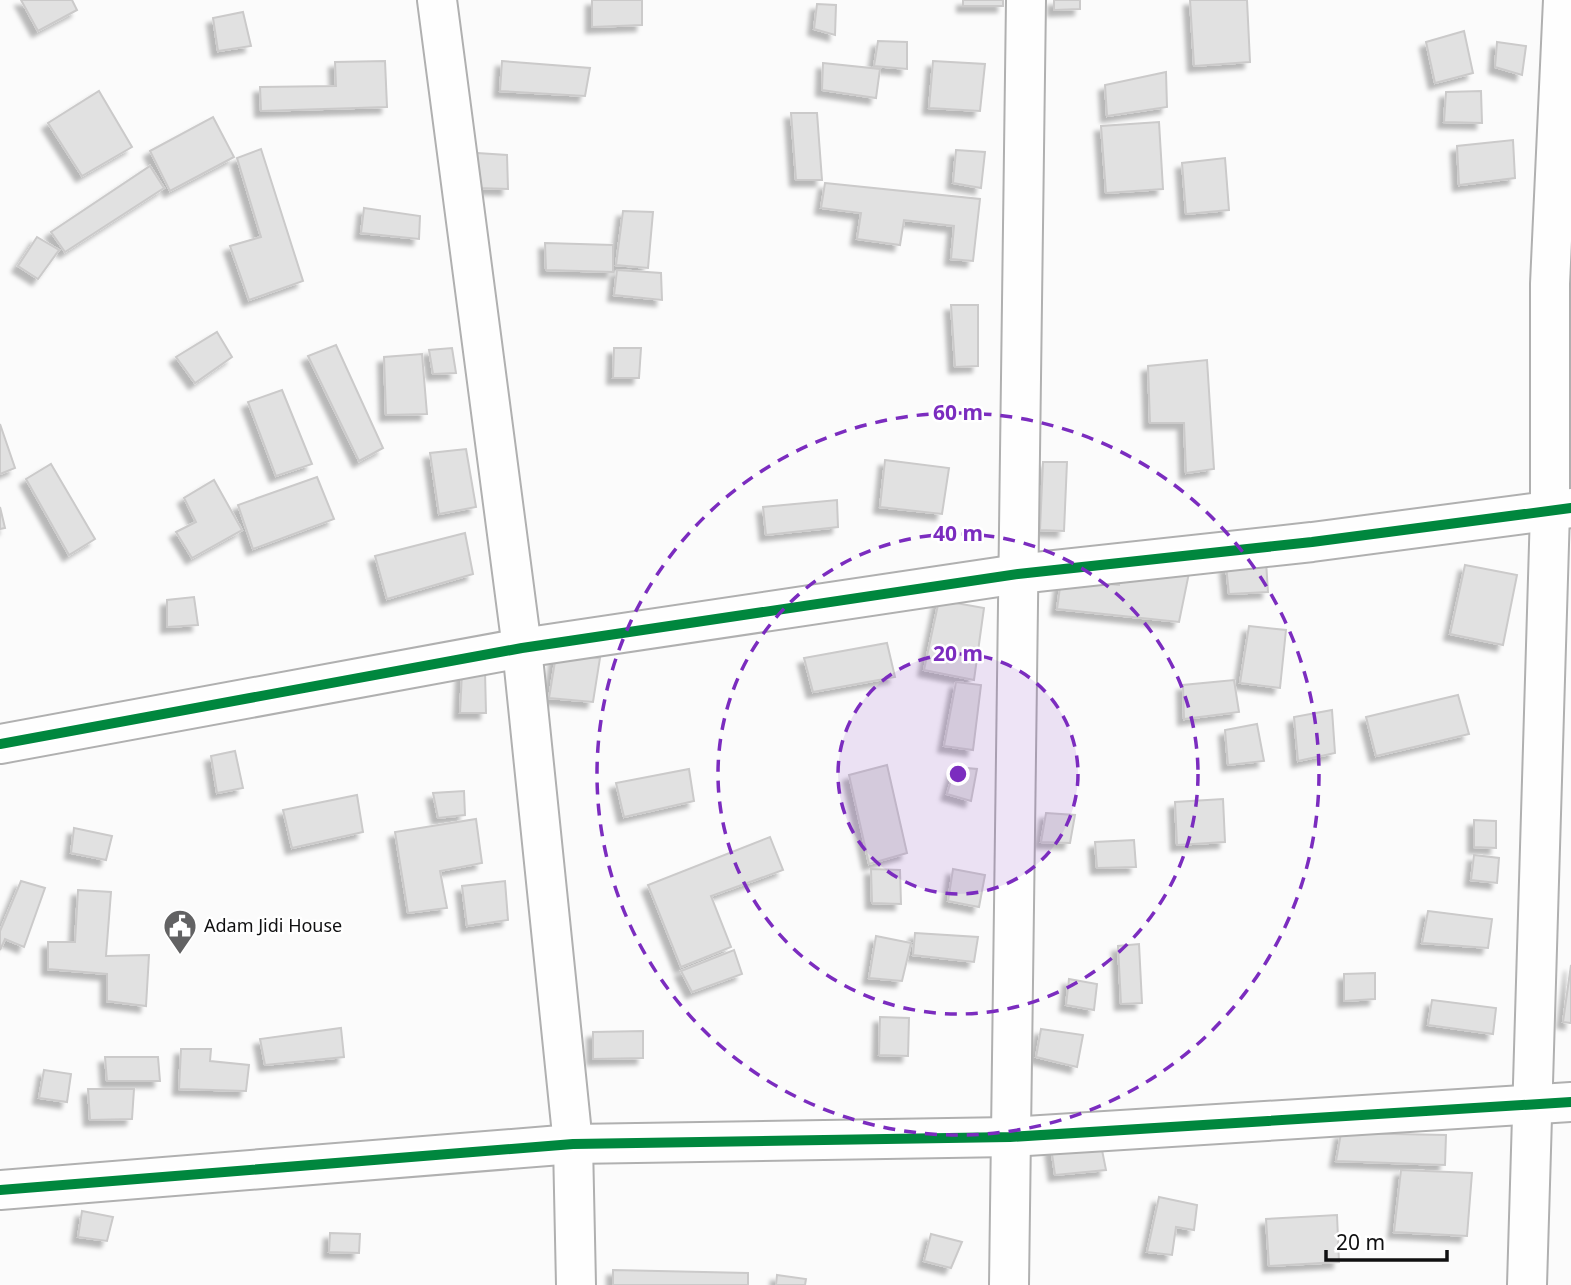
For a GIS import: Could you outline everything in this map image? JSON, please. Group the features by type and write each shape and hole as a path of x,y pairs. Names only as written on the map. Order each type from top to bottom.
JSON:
{"street":[{"path":"437,0 522,649 573,1144 576,1285"},
{"path":"1009,1285 1026,0"},
{"path":"1527,1285 1531,1103 1560,510 1550,284 1563,0"},
{"path":"0,744 522,649 1018,574 1312,542 1560,510"},
{"path":"0,1191 573,1144 1010,1137 1571,1102"}],"building":[{"path":"21,0 72,0 77,10 38,31"},
{"path":"592,0 642,0 642,25 592,27"},
{"path":"963,0 1003,0 1003,6 963,6"},
{"path":"1054,0 1080,0 1080,9 1054,10"},
{"path":"1190,0 1247,0 1250,62 1194,66"},
{"path":"817,4 836,5 835,35 814,29"},
{"path":"243,12 251,46 218,51 213,18"},
{"path":"1464,31 1473,73 1435,83 1426,42"},
{"path":"878,41 907,42 907,69 874,66"},
{"path":"1497,42 1526,46 1522,75 1495,67"},
{"path":"385,61 387,107 261,111 260,87 336,86 335,62"},
{"path":"502,61 590,68 585,96 500,91"},
{"path":"933,61 985,64 980,111 929,108"},
{"path":"823,63 880,69 876,98 822,90"},
{"path":"1166,72 1167,107 1107,116 1105,85"},
{"path":"99,91 132,147 82,176 48,123"},
{"path":"1481,91 1482,123 1444,122 1446,92"},
{"path":"791,113 817,113 822,180 796,180"},
{"path":"213,117 234,157 170,191 150,151"},
{"path":"1159,122 1163,189 1106,193 1101,126"},
{"path":"1513,140 1515,178 1459,185 1457,146"},
{"path":"261,149 303,281 249,300 230,246 261,237 237,158"},
{"path":"956,150 985,152 981,188 953,183"},
{"path":"477,153 507,155 508,189 478,188"},
{"path":"1225,158 1229,210 1186,214 1182,163"},
{"path":"150,166 164,188 65,252 51,232"},
{"path":"825,183 980,199 973,261 951,259 954,226 904,220 900,245 857,239 861,213 821,208"},
{"path":"364,208 420,216 419,239 361,233"},
{"path":"623,211 653,212 648,268 616,265"},
{"path":"37,237 59,250 38,279 18,266"},
{"path":"545,243 613,245 613,272 546,270"},
{"path":"617,270 661,273 662,300 614,295"},
{"path":"951,305 978,305 978,366 955,367"},
{"path":"217,332 232,357 195,383 176,357"},
{"path":"336,345 383,448 359,461 308,356"},
{"path":"452,348 456,373 433,374 429,350"},
{"path":"614,348 641,348 639,378 613,378"},
{"path":"422,354 427,414 386,415 384,357"},
{"path":"1207,360 1214,469 1186,473 1184,423 1150,423 1148,366"},
{"path":"282,390 312,464 276,476 248,402"},
{"path":"0,424 15,468 0,474"},
{"path":"466,449 476,507 439,514 430,453"},
{"path":"885,460 949,468 942,514 880,507"},
{"path":"1043,462 1067,462 1064,531 1040,530"},
{"path":"51,464 95,539 69,555 26,479"},
{"path":"317,477 334,519 253,549 238,505"},
{"path":"214,480 242,530 192,558 176,532 196,522 184,498"},
{"path":"837,500 838,527 766,535 763,507"},
{"path":"0,507 5,528 0,529"},
{"path":"465,533 473,574 387,599 375,556"},
{"path":"1266,561 1268,592 1229,594 1226,566"},
{"path":"1465,565 1517,575 1503,645 1450,634"},
{"path":"1120,567 1189,573 1179,622 1057,609 1061,580 1119,585"},
{"path":"194,597 198,625 167,627 167,600"},
{"path":"939,600 984,608 974,680 924,670"},
{"path":"1249,626 1286,630 1280,688 1240,683"},
{"path":"887,643 895,677 813,692 804,658"},
{"path":"556,655 600,658 593,702 549,698"},
{"path":"485,671 486,713 460,713 462,672"},
{"path":"1234,680 1239,712 1184,719 1183,685"},
{"path":"956,682 981,685 973,750 944,746"},
{"path":"1458,695 1469,734 1376,756 1366,717"},
{"path":"1332,710 1335,753 1298,761 1294,717"},
{"path":"1257,724 1264,761 1228,765 1225,730"},
{"path":"235,751 243,788 217,793 211,756"},
{"path":"887,765 907,853 869,864 849,775"},
{"path":"955,767 977,769 971,801 947,794"},
{"path":"689,769 694,801 624,817 616,783"},
{"path":"464,791 465,815 438,818 433,793"},
{"path":"357,795 363,832 292,848 283,810"},
{"path":"1223,799 1225,842 1177,845 1175,802"},
{"path":"1046,813 1075,815 1070,843 1041,842"},
{"path":"476,819 482,863 440,871 447,908 408,913 395,832"},
{"path":"1474,820 1496,821 1496,848 1474,847"},
{"path":"74,828 112,836 106,860 71,853"},
{"path":"770,837 783,870 711,896 731,947 681,967 648,885"},
{"path":"1134,840 1136,867 1097,868 1095,842"},
{"path":"1474,855 1499,858 1497,883 1471,880"},
{"path":"871,869 900,870 901,904 872,903"},
{"path":"953,869 985,875 979,907 948,901"},
{"path":"21,881 45,888 24,947 5,939 0,950 0,931"},
{"path":"505,881 508,920 467,926 462,886"},
{"path":"78,890 111,892 106,956 149,955 146,1006 107,1001 107,974 48,969 48,942 75,942"},
{"path":"1428,911 1492,919 1488,948 1422,943"},
{"path":"915,933 978,937 974,962 913,955"},
{"path":"876,936 911,943 902,981 869,978"},
{"path":"1139,944 1142,1003 1121,1004 1118,946"},
{"path":"734,950 742,974 692,992 681,971"},
{"path":"1571,965 1571,1023 1563,1022"},
{"path":"1375,973 1375,999 1344,1001 1344,974"},
{"path":"1069,979 1097,984 1094,1010 1066,1005"},
{"path":"1432,1000 1496,1008 1493,1034 1428,1025"},
{"path":"880,1017 909,1018 908,1056 879,1055"},
{"path":"341,1028 344,1057 265,1065 260,1039"},
{"path":"1041,1029 1083,1035 1077,1067 1036,1057"},
{"path":"643,1031 643,1058 593,1059 593,1032"},
{"path":"181,1049 211,1049 210,1061 249,1065 246,1091 179,1089"},
{"path":"105,1057 158,1057 160,1081 107,1081"},
{"path":"44,1070 71,1074 67,1102 39,1098"},
{"path":"88,1089 134,1089 132,1119 90,1120"},
{"path":"1341,1133 1446,1135 1445,1165 1336,1161"},
{"path":"1101,1145 1106,1170 1055,1175 1051,1147"},
{"path":"1401,1170 1472,1173 1467,1236 1394,1232"},
{"path":"1159,1197 1197,1205 1194,1230 1176,1227 1172,1255 1147,1252"},
{"path":"82,1211 113,1217 107,1241 78,1237"},
{"path":"1337,1215 1339,1262 1269,1266 1266,1219"},
{"path":"330,1233 360,1234 359,1253 329,1252"},
{"path":"931,1234 962,1242 951,1268 924,1261"},
{"path":"613,1270 748,1273 748,1285 613,1285"},
{"path":"777,1275 806,1279 805,1285 776,1285"}],"cycle path":[{"path":"0,744 522,648 1018,574 1312,542 1571,508"},
{"path":"0,1190 573,1144 1010,1137 1571,1102"}],"place":[{"name":"Adam Jidi House","path":"180,956"}]}
